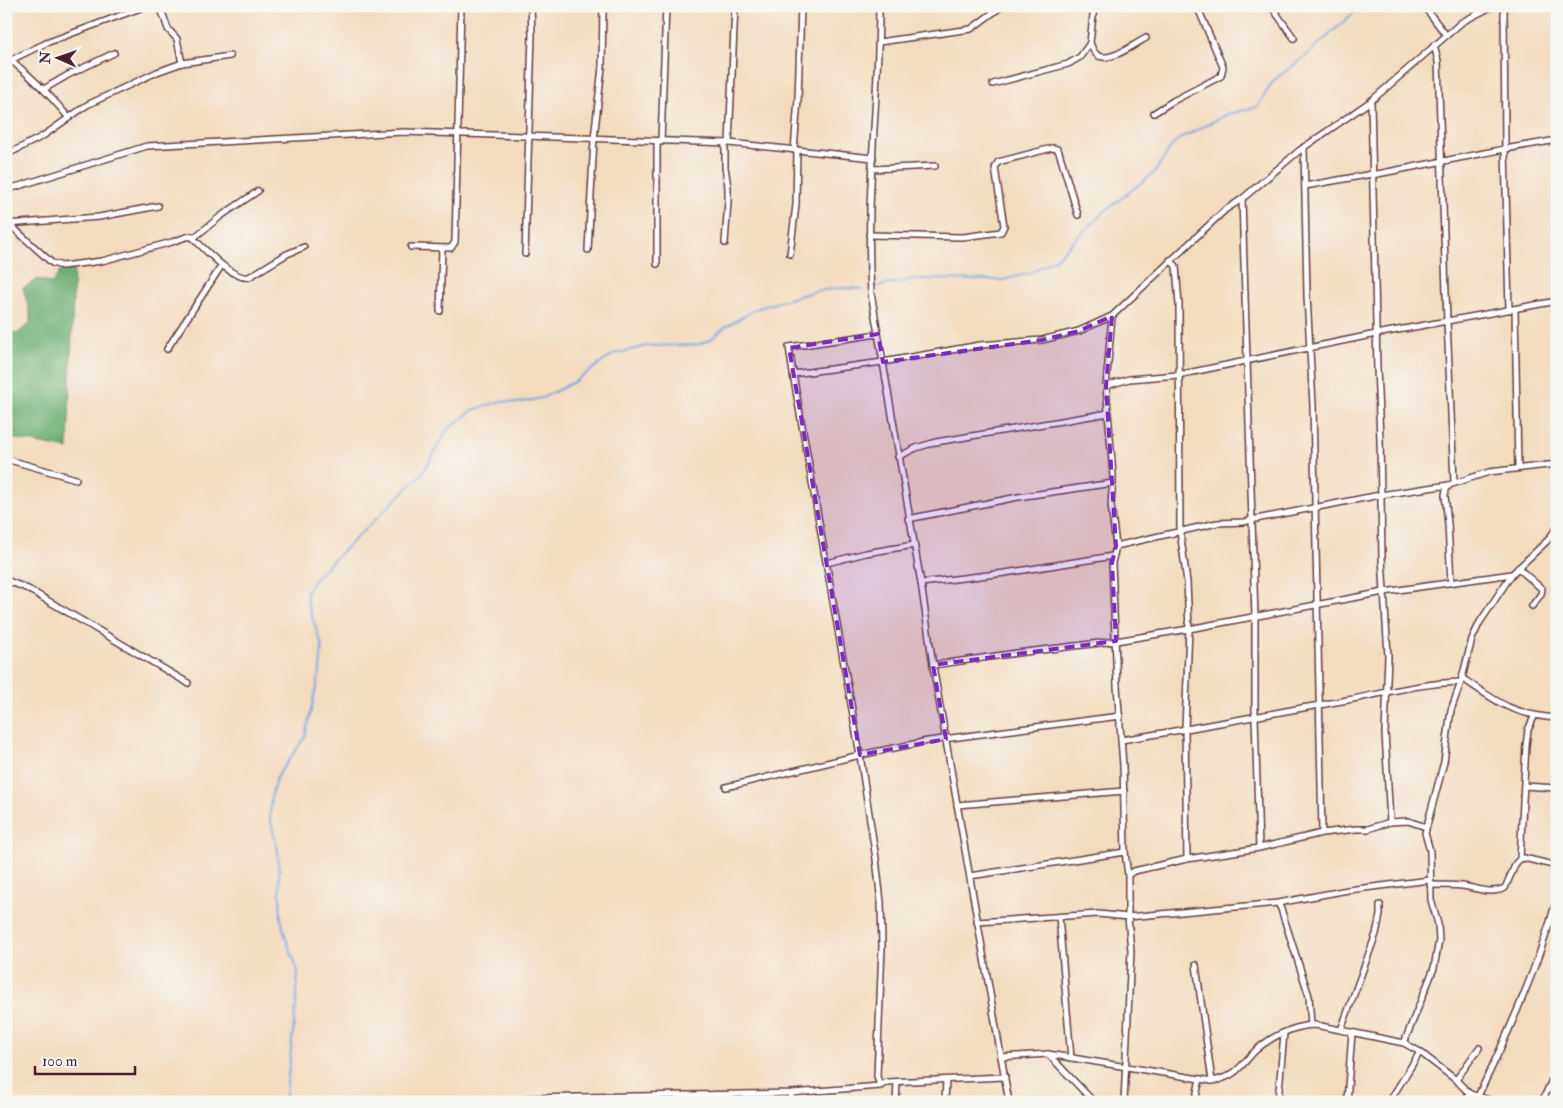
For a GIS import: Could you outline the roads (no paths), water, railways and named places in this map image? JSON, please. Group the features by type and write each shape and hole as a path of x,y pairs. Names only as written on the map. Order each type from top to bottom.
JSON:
{"street":[{"path":"8,59 46,42 146,6"},
{"path":"160,6 168,30 177,39 182,63"},
{"path":"411,247 452,248 455,242 461,6"},
{"path":"525,254 532,35 531,6"},
{"path":"588,250 594,139 602,67 603,6"},
{"path":"657,264 659,142 666,6"},
{"path":"725,243 728,194 725,167 735,6"},
{"path":"790,254 796,205 795,150 801,6"},
{"path":"880,6 868,250 871,293 908,519 921,583 933,665 1009,1102"},
{"path":"879,42 971,30 1002,6"},
{"path":"1094,6 1090,44 1094,53 1106,57 1118,54 1146,38"},
{"path":"1154,113 1221,76 1223,73 1223,67 1198,8 1205,6"},
{"path":"1271,6 1294,38"},
{"path":"1424,6 1446,35"},
{"path":"793,374 883,362 980,345 1042,340 1079,331 1112,316 1225,210 1242,199 1304,147 1370,101 1462,22 1493,6"},
{"path":"1504,6 1505,149 1518,468"},
{"path":"993,84 1068,64 1080,57 1090,44"},
{"path":"1434,45 1438,61 1451,484 1446,490 1445,495 1451,583"},
{"path":"44,88 114,53"},
{"path":"6,155 43,136 96,101 157,72 182,63 230,56"},
{"path":"8,59 25,70 44,88 69,118"},
{"path":"1370,101 1380,495 1388,656 1385,733 1390,822"},
{"path":"6,190 146,146 404,132 727,143 873,158"},
{"path":"1305,186 1557,140"},
{"path":"1304,147 1309,348 1313,405 1322,833"},
{"path":"869,235 963,237 1001,232 1004,226 995,168 998,162 1052,148 1057,149 1059,152 1078,215"},
{"path":"872,170 935,166"},
{"path":"7,224 52,263 62,266 102,261 199,234 221,216 258,191"},
{"path":"1242,199 1255,616 1255,716 1259,848"},
{"path":"7,224 99,217 158,206"},
{"path":"191,236 222,265 244,279 249,278 287,254 304,247"},
{"path":"440,311 442,248"},
{"path":"1170,260 1176,266 1180,531 1187,582 1188,629 1185,729 1187,859"},
{"path":"167,349 222,265"},
{"path":"1106,386 1129,379 1178,375 1376,334 1557,301"},
{"path":"1112,316 1106,386 1113,483 1111,506 1116,546 1113,556 1116,641 1131,950 1124,1102"},
{"path":"878,334 789,347 860,755 876,859 881,902 882,947 877,1076 880,1086"},
{"path":"898,458 916,448 936,442 1109,413"},
{"path":"6,459 76,479"},
{"path":"1116,546 1217,523 1245,522 1380,495 1451,484 1489,472 1557,464"},
{"path":"908,519 1018,497 1113,483"},
{"path":"1404,1043 1434,968 1439,940 1438,924 1431,900 1430,851 1426,841 1426,827 1444,762 1451,710 1472,639 1480,622 1512,574 1547,542 1557,528"},
{"path":"827,563 866,553 914,545"},
{"path":"921,583 1005,573 1113,556"},
{"path":"1518,568 1542,589 1541,594 1532,606"},
{"path":"933,665 1116,641 1318,606 1384,592 1512,574"},
{"path":"6,580 28,589 188,684"},
{"path":"1121,740 1461,680 1503,706 1534,717 1557,718"},
{"path":"726,787 860,755 946,739 1120,716"},
{"path":"1520,859 1526,745 1528,730 1534,717"},
{"path":"1524,786 1557,788"},
{"path":"957,805 1124,790"},
{"path":"1128,875 1134,871 1187,859 1259,848 1322,833 1368,829 1390,822 1408,821 1426,827"},
{"path":"970,876 1125,852"},
{"path":"977,922 1098,914 1128,917 1278,903 1348,890 1430,882 1497,892 1505,888 1516,862 1520,859 1524,858 1557,866"},
{"path":"1478,1096 1500,1051 1527,984 1549,926 1557,898"},
{"path":"1278,903 1309,996 1311,1025"},
{"path":"1341,1030 1376,934 1380,916 1380,905"},
{"path":"1059,917 1071,1058"},
{"path":"1196,965 1212,1081"},
{"path":"1001,1057 1048,1054 1212,1081 1234,1074 1264,1043 1304,1025 1311,1025 1404,1043 1420,1052 1456,1080 1470,1094 1496,1102"},
{"path":"1347,1102 1352,1032"},
{"path":"1278,1102 1284,1033"},
{"path":"1456,1080 1479,1048"},
{"path":"1388,1102 1420,1052"},
{"path":"1048,1054 1094,1102"},
{"path":"1542,1102 1557,1069"},
{"path":"529,1098 792,1093 880,1086 887,1082 1005,1077"},
{"path":"1195,1102 1200,1079"},
{"path":"945,1102 946,1080"},
{"path":"896,1102 897,1082"},
{"path":"789,1102 792,1093"},
{"path":"1464,1102 1470,1094"}],"waterway":[{"path":"874,287 916,279 1003,280 1030,273 1055,259 1105,211 1155,172 1171,147 1179,139 1228,114 1257,107 1274,80 1308,54 1361,6"},
{"path":"285,1102 298,971 281,919 278,851 270,818 271,797 276,778 305,737 320,671 322,646 307,602 307,591 317,576 422,474 447,430 473,410 502,401 518,403 542,398 574,382 614,354 647,346 696,345 710,340 725,327 758,308 816,291 842,288 862,289"}]}
